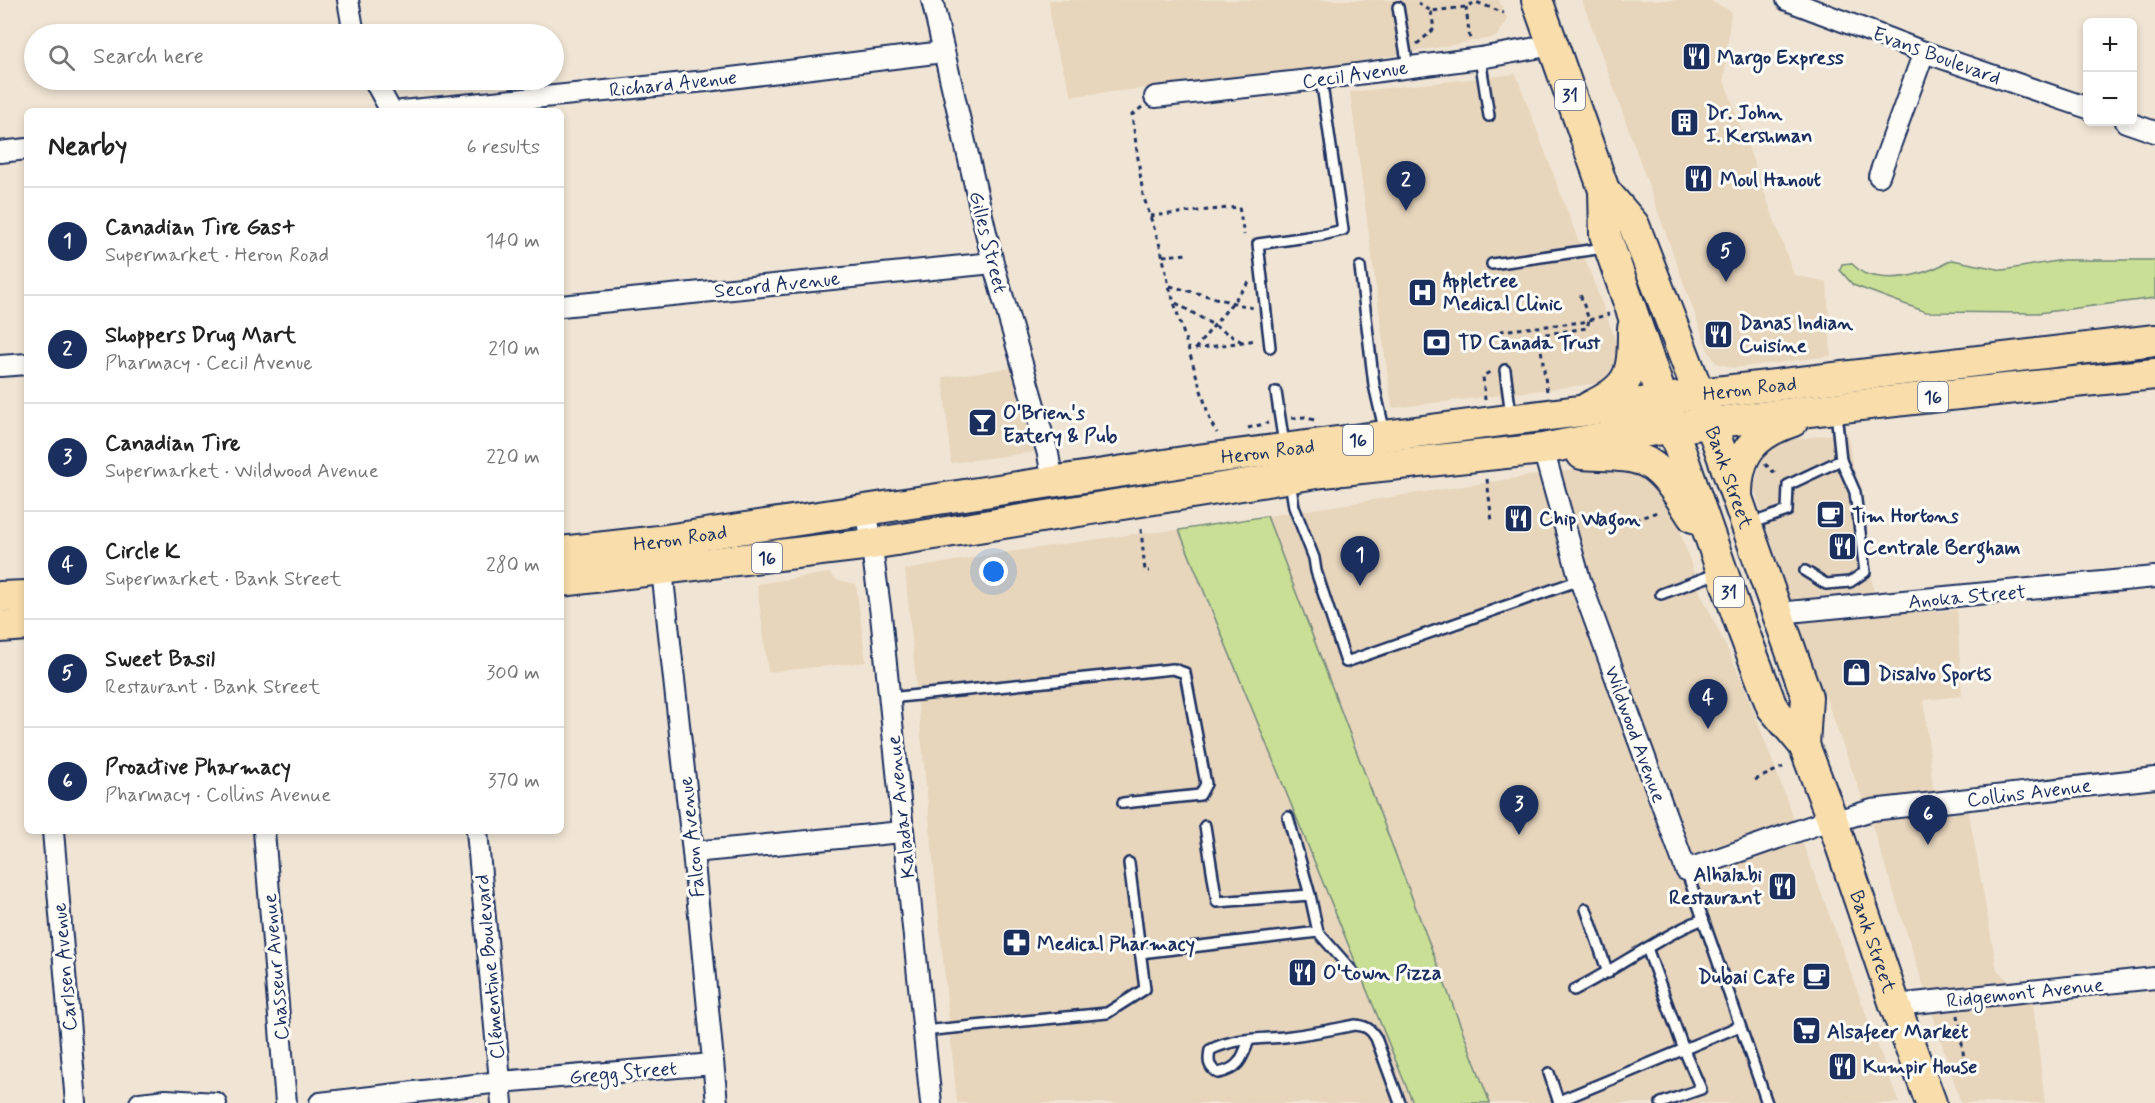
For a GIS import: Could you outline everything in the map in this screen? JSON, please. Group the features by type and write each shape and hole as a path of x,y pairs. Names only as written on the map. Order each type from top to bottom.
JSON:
{"main road":[{"name":"Bank Street","path":"1537,0 1604,190 1605,234 1610,248 1621,314 1664,400 1718,560 1772,706 1804,745 1931,1103"},
{"name":"Bank Street","path":"1604,190 1634,225 1742,511 1807,697 1804,745"},
{"path":"1580,411 1614,394 1625,382 1632,363 1621,314"},
{"name":"Heron Road","path":"564,581 871,544 1288,463 1385,436 1499,414 1580,411 1699,394 2155,340"},
{"name":"Heron Road","path":"564,552 659,541 867,511 1197,460 1288,463 1543,449 1710,423 2155,374"},
{"path":"1742,511 1737,476 1739,466 1756,440 1763,434 1787,423 1835,408"},
{"path":"1543,449 1629,458 1647,463 1676,491 1718,560"},
{"path":"0,597 24,596"},
{"path":"0,627 24,625"}],"street":[{"path":"348,0 352,24"},
{"name":"Gilles Street","path":"932,0 993,263 1048,454 1053,483"},
{"name":"Evans Boulevard","path":"1787,0 1923,52 2083,106"},
{"name":"Cecil Avenue","path":"1155,97 1320,79 1407,60 1475,51 1553,45"},
{"name":"Richard Avenue","path":"432,108 706,81 943,52"},
{"path":"1879,176 1923,52"},
{"path":"379,90 389,108"},
{"path":"2137,126 2155,132"},
{"path":"0,152 24,149"},
{"name":"Secord Avenue","path":"564,306 993,263"},
{"path":"0,366 24,364"},
{"name":"Wildwood Avenue","path":"1543,449 1580,580 1686,870"},
{"name":"Kaladar Avenue","path":"867,511 881,615 931,1103"},
{"name":"Falcon Avenue","path":"662,570 693,852 717,1103"},
{"name":"Anoka Street","path":"1778,613 2155,577"},
{"name":"Collins Avenue","path":"1832,821 1872,810 2155,778"},
{"path":"1686,870 1832,821"},
{"path":"693,852 902,832"},
{"name":"Carlsen Avenue","path":"53,834 76,1103"},
{"name":"Chasseur Avenue","path":"264,834 286,1103"},
{"name":"Clémentine Boulevard","path":"477,834 502,1103"},
{"name":"Ridgemont Avenue","path":"1895,1005 2155,978"},
{"name":"Gregg Street","path":"320,1103 500,1083 712,1064"},
{"path":"140,1103 166,1100 216,1103"}],"lane":[{"path":"1398,7 1407,60"},
{"path":"1475,51 1489,116"},
{"path":"1270,346 1258,244 1342,230 1320,79"},
{"path":"1492,264 1610,248"},
{"path":"1360,267 1374,385 1385,436"},
{"path":"1499,414 1501,369"},
{"path":"1276,392 1294,507 1314,558 1316,571 1346,662 1580,580"},
{"path":"1805,571 1826,585 1850,582 1865,572 1855,492 1841,460 1835,408"},
{"path":"1742,511 1786,511 1788,485 1841,460"},
{"path":"1661,594 1718,560"},
{"path":"889,698 1173,669 1185,673 1206,784 1200,795 1123,802"},
{"path":"1288,817 1310,894 1318,932 1354,973"},
{"path":"1205,826 1217,902 1310,894"},
{"path":"923,1031 1107,1013 1145,989 1129,863"},
{"path":"1686,870 1767,1103"},
{"path":"1586,909 1608,973"},
{"path":"1574,990 1608,973 1681,928 1703,919"},
{"path":"1140,953 1318,932"},
{"path":"1647,948 1684,1050 1701,1089 1661,1103"},
{"path":"1249,1040 1241,1061 1228,1071 1218,1073 1211,1068 1208,1061 1210,1050 1223,1044 1249,1040 1306,1034 1355,1025 1364,1026 1372,1030 1376,1038 1400,1103"},
{"path":"1549,1073 1559,1102 1740,1026"}],"path":[{"path":"1418,3 1431,11 1466,7 1476,1 1504,14"},
{"path":"1466,7 1475,51"},
{"path":"1407,60 1434,29 1431,11"},
{"path":"1155,97 1132,115 1140,185 1211,423 1217,433"},
{"path":"1150,216 1239,207 1244,235"},
{"path":"1162,256 1187,254"},
{"path":"1195,349 1251,280"},
{"path":"1169,286 1255,309"},
{"path":"1539,335 1587,328 1589,320 1578,291"},
{"path":"1175,303 1242,342"},
{"path":"1500,331 1538,328 1621,314"},
{"path":"1538,328 1548,401"},
{"path":"1189,350 1259,340"},
{"path":"1499,414 1484,376 1501,369"},
{"path":"1288,419 1305,417 1318,421"},
{"path":"1250,428 1269,422"},
{"path":"1764,464 1788,485"},
{"path":"1487,477 1492,522"},
{"path":"1635,520 1664,510"},
{"path":"1141,529 1145,571 1149,571"},
{"path":"1755,780 1783,767"},
{"path":"1955,999 1965,1066"},
{"path":"1941,1037 1960,1035"}],"shaded area":[{"path":"1049,0 1499,0 1508,20 1496,37 1301,72 1072,96 1052,35"},
{"path":"1582,0 1709,0 1731,11 1724,80 1794,275 1827,282 1831,356 1734,368 1716,363 1707,348"},
{"path":"1516,74 1621,355 1601,383 1392,408 1350,92"},
{"path":"1011,368 1036,449 1034,452 951,463 943,377"},
{"path":"1847,432 1874,593 1885,614 1957,610 1962,696 1924,700 1933,788 1967,802 1997,970 2033,1003 2045,1103 1961,1103 1875,834 1783,579 1754,487 1763,456 1776,442"},
{"path":"1623,467 1654,484 1674,513 1701,594 1743,682 1899,1103 1490,1103 1267,516 1581,469"},
{"path":"1179,530 1413,1103 957,1103 905,570 988,555 1134,534"},
{"path":"829,573 837,580 856,584 866,662 768,672 757,584"}],"green space":[{"path":"1952,260 2003,270 2063,260 2155,260 2155,298 2038,313 1926,312 1853,285 1840,270 1842,264 1851,263 1866,274 1888,278 1921,273"},
{"path":"1267,516 1490,1103 1413,1103 1179,530"}],"place":[{"name":"Margo Express","path":"1696,57"},
{"name":"Dr. John I. Kershman","path":"1685,123"},
{"name":"Moul Hanout","path":"1699,179"},
{"name":"Shoppers Drug Mart","path":"1406,211"},
{"name":"Sweet Basil","path":"1726,282"},
{"name":"Appletree Medical Clinic","path":"1422,292"},
{"name":"Danas Indian Cuisine","path":"1718,334"},
{"name":"TD Canada Trust","path":"1437,342"},
{"name":"O'Brien's Eatery & Pub","path":"982,423"},
{"name":"Tim Hortons","path":"1831,515"},
{"name":"Chip Wagon","path":"1518,518"},
{"name":"Centrale Bergham","path":"1842,547"},
{"name":"Canadian Tire Gas+","path":"1360,586"},
{"name":"Disalvo Sports","path":"1857,673"},
{"name":"Circle K","path":"1708,729"},
{"name":"Canadian Tire","path":"1519,835"},
{"name":"Proactive Pharmacy","path":"1928,845"},
{"name":"Alhalabi Restaurant","path":"1783,886"},
{"name":"Medical Pharmacy","path":"1016,943"},
{"name":"O'town Pizza","path":"1302,972"},
{"name":"Dubai Cafe","path":"1816,976"},
{"name":"Alsafeer Market","path":"1806,1031"},
{"name":"Kumpir House","path":"1842,1066"}]}
